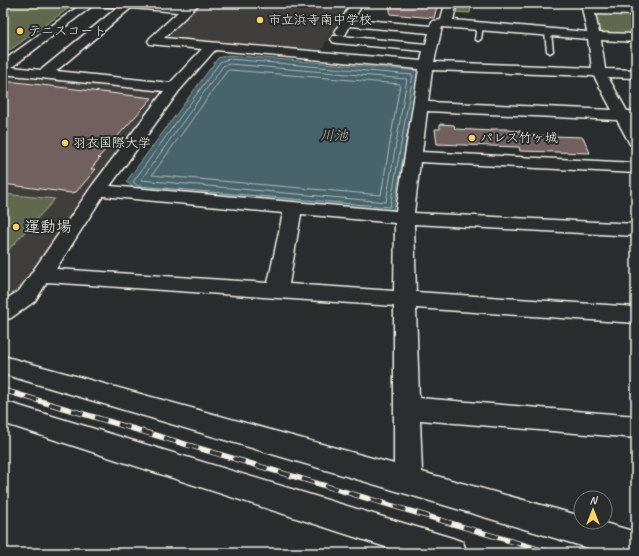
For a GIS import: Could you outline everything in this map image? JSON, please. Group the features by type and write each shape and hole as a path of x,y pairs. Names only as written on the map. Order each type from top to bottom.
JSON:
{"street":[{"path":"3,68 90,3"},
{"path":"102,3 191,6"},
{"path":"327,56 357,3"},
{"path":"408,482 404,218 426,66 430,48 451,3"},
{"path":"43,75 128,5"},
{"path":"191,6 154,41 426,66 636,74"},
{"path":"636,12 587,7 594,36 599,73 629,115 636,140"},
{"path":"347,22 440,26 480,26 594,36 636,38"},
{"path":"337,39 430,48"},
{"path":"3,312 27,296 98,190 174,88 211,46"},
{"path":"3,68 43,75 174,88"},
{"path":"421,106 629,115"},
{"path":"413,157 636,168"},
{"path":"98,190 404,218 636,230"},
{"path":"277,291 293,209"},
{"path":"42,275 636,314"},
{"path":"3,365 408,482 604,545 636,547"},
{"path":"407,408 636,427"},
{"path":"3,412 452,553"}],"lane":[{"path":"478,39 480,26"},
{"path":"548,32 550,51"}],"shaded area":[{"name":"市立浜寺南中学校","path":"199,3 348,3 321,51 316,53 166,40 164,37"},
{"name":"羽衣国際大学","path":"3,74 163,90 164,93 21,294 3,305"}],"green space":[{"name":"テニスコート","path":"10,3 76,3 3,55 3,8"},
{"path":"457,3 472,3 470,13 455,12"},
{"path":"595,14 636,14 636,35 599,32"},
{"name":"運動場","path":"3,194 55,199 3,256"}],"water":[{"name":"川池","path":"228,55 419,71 393,212 136,189 126,182 218,58"}],"building":[{"path":"390,3 438,3 434,18 390,14"},
{"path":"10,82 152,98 98,158 100,158 91,169 96,169 76,192 71,193 3,184 3,87"},
{"path":"440,124 454,125 455,129 492,131 491,129 507,129 521,131 522,135 583,137 590,153 520,151 519,147 437,144 435,129 440,129"}],"railway":[{"path":"3,390 551,553"}],"place":[{"name":"市立浜寺南中学校","path":"260,20"},
{"name":"テニスコート","path":"20,31"},
{"name":"パレス竹ヶ城","path":"472,138"},
{"name":"羽衣国際大学","path":"65,143"},
{"name":"運動場","path":"16,227"}]}
